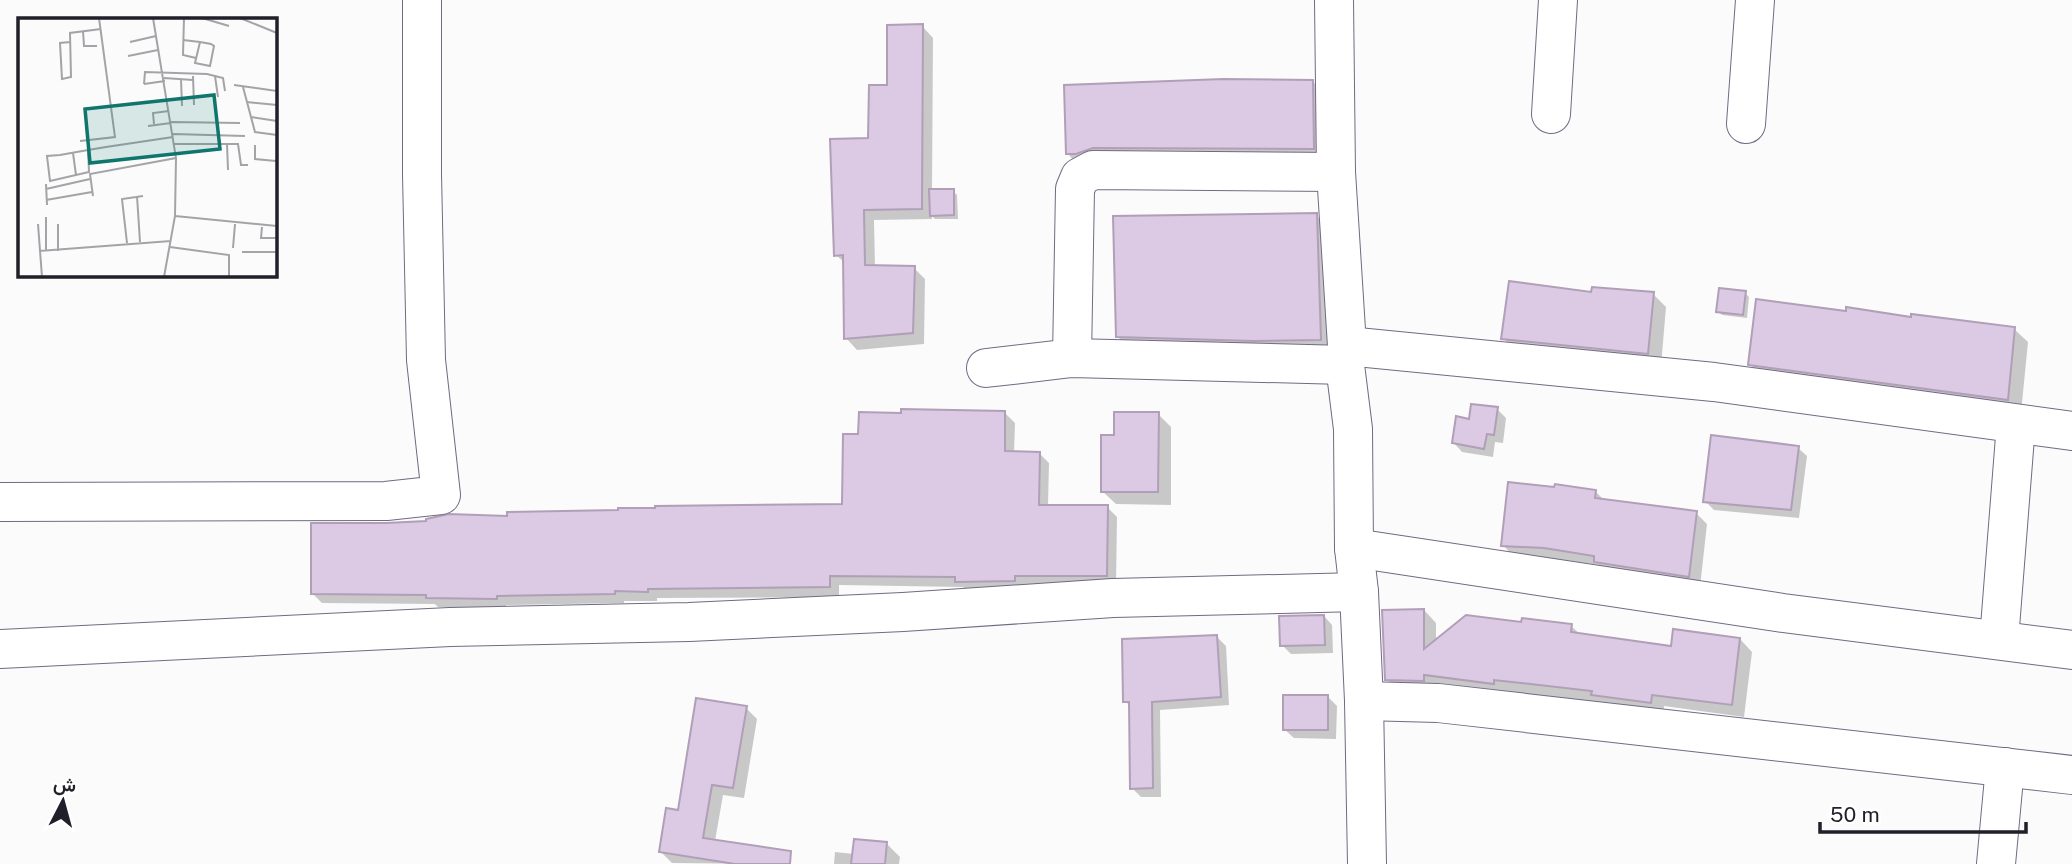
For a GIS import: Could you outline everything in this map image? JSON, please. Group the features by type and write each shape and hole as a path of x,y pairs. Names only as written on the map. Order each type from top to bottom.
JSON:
{"street":[{"path":"0,502 386,501 441,495 426,360 422,0"},
{"path":"1334,0 1336,172 1346,356 1353,429 1354,548 1359,592 1364,701 1367,864"},
{"path":"1551,114 1558,0"},
{"path":"1746,124 1755,0"},
{"path":"1072,358 1075,190 1080,177 1093,170 1336,172"},
{"path":"986,368 1072,358 1346,356 1714,382 2072,431"},
{"path":"1999,640 2016,424"},
{"path":"1354,548 1770,611 2072,650"},
{"path":"0,649 436,627 742,619 1113,598 1359,592"},
{"path":"1364,701 1480,707 2072,775"},
{"path":"1996,864 2005,767"}],"building":[{"path":"923,24 922,209 864,210 865,265 915,266 913,333 844,339 843,255 834,256 830,139 868,138 869,85 887,85 887,25"},
{"path":"1223,79 1313,80 1314,149 1093,148 1076,154 1066,154 1064,85"},
{"path":"929,189 954,189 954,215 930,216"},
{"path":"1317,213 1321,340 1116,337 1113,216"},
{"path":"1509,281 1591,292 1592,287 1654,292 1648,354 1501,339"},
{"path":"1719,288 1746,291 1743,315 1716,312"},
{"path":"1756,299 1846,311 1846,307 1911,317 1911,314 2015,327 2008,400 1748,365"},
{"path":"1471,404 1498,407 1494,435 1487,434 1484,449 1452,443 1456,416 1469,419"},
{"path":"901,409 1005,411 1005,451 1040,452 1039,505 1108,505 1107,576 1015,576 1015,581 955,582 955,577 830,576 830,587 648,589 648,592 615,591 615,594 497,596 497,599 311,594 311,523 386,523 426,521 449,514 507,516 507,512 618,510 655,506 842,504 843,434 858,434 859,412 901,413"},
{"path":"1114,412 1159,412 1158,492 1101,492 1101,435 1114,435"},
{"path":"1711,435 1799,446 1791,510 1703,502"},
{"path":"1508,482 1554,487 1555,484 1596,490 1595,498 1697,511 1689,577 1594,562 1594,556 1544,548 1501,546"},
{"path":"1424,609 1424,649 1466,615 1521,622 1522,618 1572,624 1571,632 1671,646 1673,629 1740,638 1732,705 1652,695 1651,703 1591,695 1592,691 1494,680 1494,684 1424,675 1424,681 1385,680 1382,610"},
{"path":"1324,615 1325,645 1280,646 1279,616"},
{"path":"1217,635 1221,697 1152,702 1153,788 1130,789 1129,702 1123,702 1122,639"},
{"path":"1283,695 1328,695 1328,730 1283,730"},
{"path":"696,698 747,706 733,788 712,785 703,838 791,851 790,864 735,864 659,852 666,808 678,810"},
{"path":"854,839 887,842 885,864 851,864"}]}
